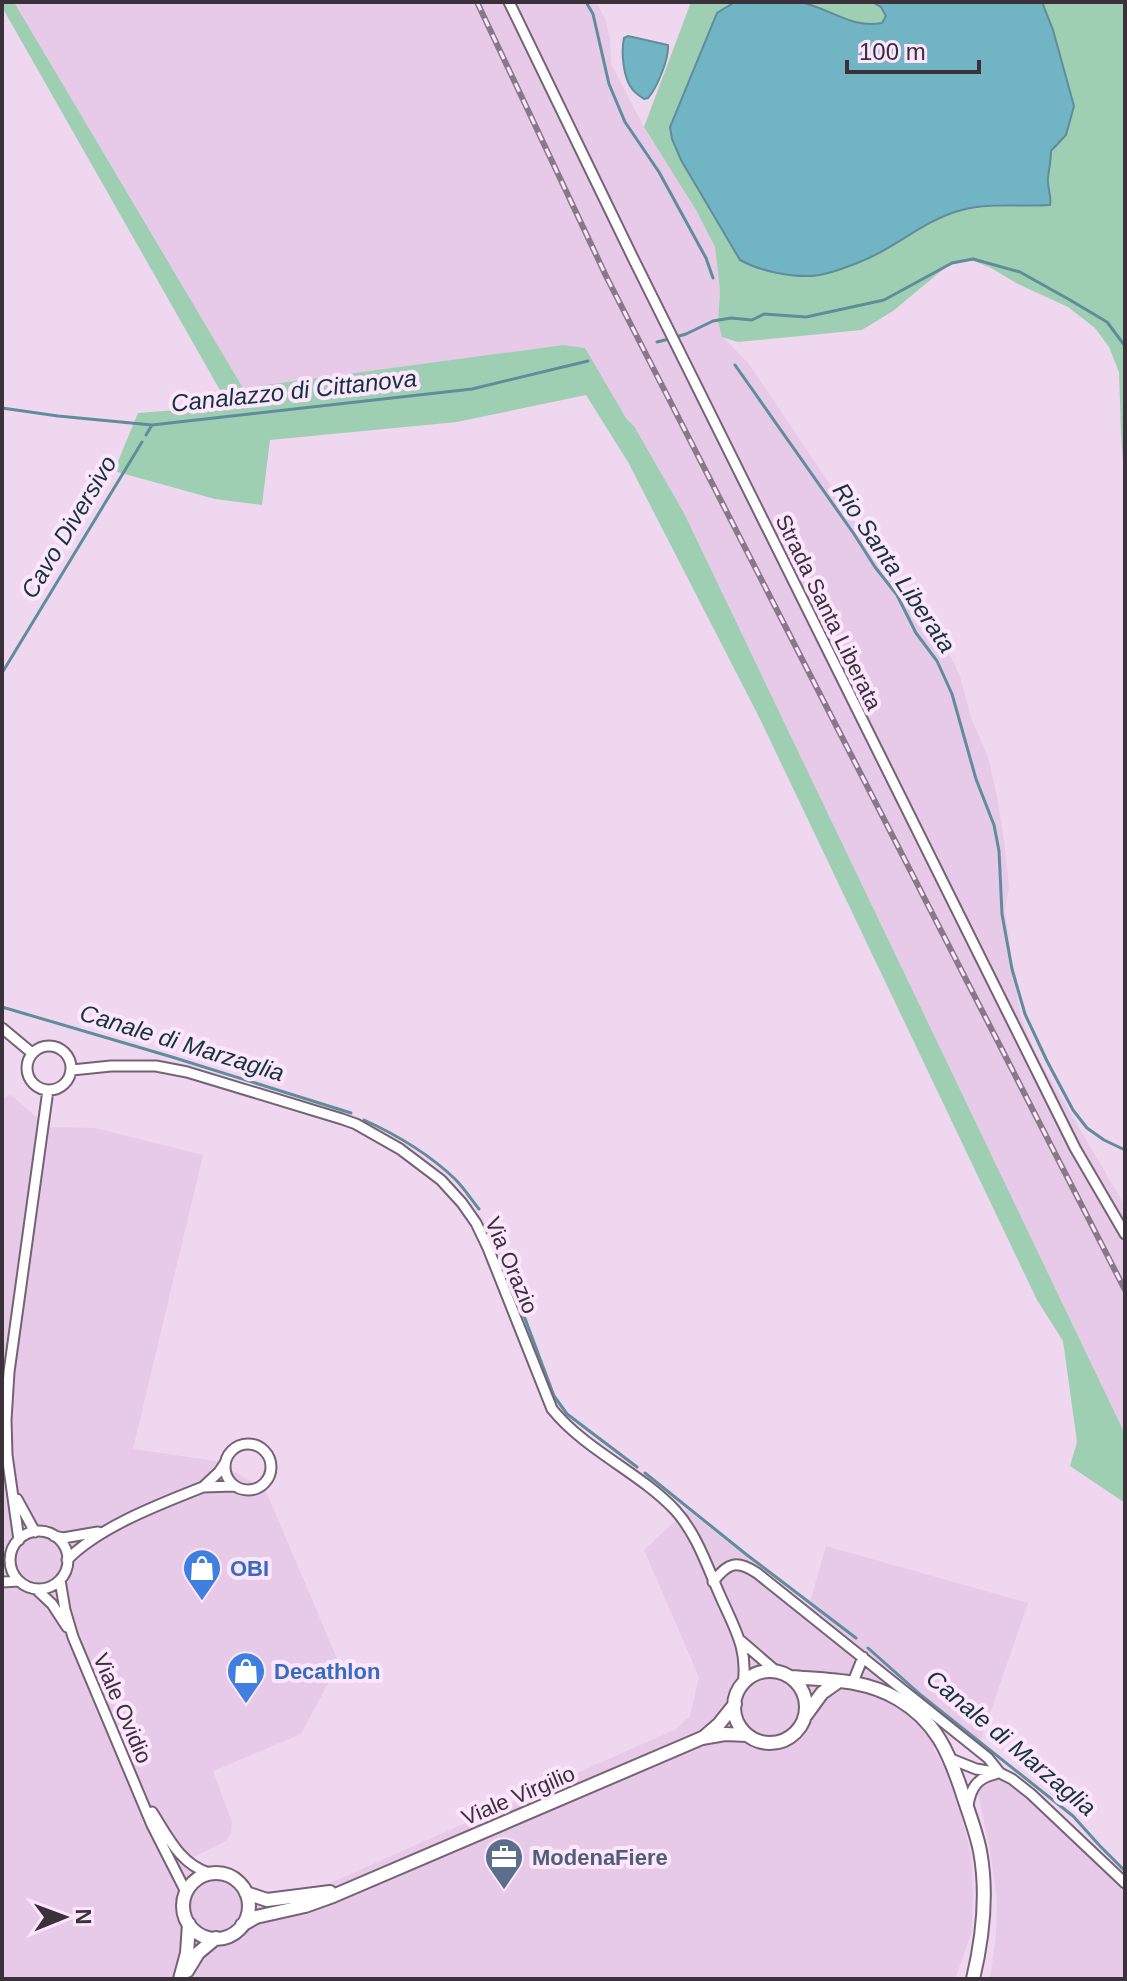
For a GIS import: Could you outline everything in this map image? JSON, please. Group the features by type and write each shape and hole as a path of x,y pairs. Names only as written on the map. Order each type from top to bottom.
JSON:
{"street":[{"name":"Strada Santa Liberata","path":"509,2 1075,1148 1125,1234"},
{"path":"2,1028 32,1053"},
{"path":"44,1046 58,1047 69,1056 72,1070 61,1087 48,1090 35,1085 27,1066 32,1053 44,1046"},
{"name":"Via Orazio","path":"72,1070 156,1066 216,1080 356,1124 400,1149 441,1180 470,1214 488,1248 552,1409 571,1428 667,1503 689,1530 741,1641 745,1664 743,1684"},
{"path":"19,1540 6,1441 9,1372 48,1090"},
{"path":"67,1560 89,1541 109,1530 203,1487 219,1472 234,1449 251,1444 269,1458 269,1475 258,1488 203,1487"},
{"path":"225,1463 226,1476 234,1486"},
{"path":"14,1492 35,1532"},
{"path":"53,1536 64,1546 67,1560 64,1574 45,1589 27,1587 6,1568 19,1540 27,1534 45,1532 63,1538 109,1530"},
{"path":"713,1582 727,1567 736,1564 757,1573 988,1758 1000,1773"},
{"name":"Viale Ovidio","path":"60,1580 73,1637 165,1852 186,1892"},
{"path":"2,1582 19,1581"},
{"name":"Viale Ovidio","path":"36,1589 52,1604 73,1637"},
{"name":"Via Orazio","path":"741,1641 777,1672"},
{"path":"853,1682 863,1657"},
{"path":"839,1681 822,1693 797,1732 779,1742 766,1743 747,1735 737,1721 736,1697 743,1684 762,1672 777,1672 791,1677 853,1682 886,1693 914,1710 934,1731 951,1759 980,1851 984,1894 981,1944 973,1979"},
{"path":"791,1677 802,1690 806,1715"},
{"name":"Viale Virgilio","path":"702,1738 719,1724 735,1704"},
{"name":"Viale Virgilio","path":"242,1925 349,1889 702,1738 725,1734 747,1735"},
{"path":"951,1759 1012,1779 1125,1883"},
{"path":"967,1808 976,1783 981,1778 1000,1773"},
{"name":"Viale Ovidio","path":"139,1792 182,1857 192,1866 209,1873"},
{"path":"181,1979 189,1924 183,1908 186,1892 195,1880 209,1873 221,1873 231,1877 246,1893 248,1910 242,1925 231,1935 216,1938 201,1935 189,1924"},
{"name":"Viale Virgilio","path":"246,1893 255,1898 279,1900 349,1889"},
{"path":"181,1979 198,1953 216,1938"}],"shaded area":[{"path":"14,2 596,2 610,38 611,64 644,127 696,210 715,247 720,291 718,322 722,336 749,364 908,600 951,657 960,676 971,718 988,757 997,796 1009,887 1005,911 1020,1015 1036,1054 1125,1206 1125,1434 684,513 634,426 563,345 243,388"},
{"path":"11,1095 48,1127 95,1128 203,1155 133,1449 216,1461 265,1489 339,1663 301,1734 213,1771 232,1822 231,1834 226,1841 189,1859 196,1865 224,1866 242,1875 248,1885 265,1895 315,1890 676,1729 690,1716 699,1677 644,1550 687,1510 809,1606 826,1546 1028,1603 979,1745 951,1722 933,1748 958,1804 971,1853 972,1932 955,1979 2,1979 2,1098"},
{"path":"1010,1772 1125,1875 1125,1979 990,1979 997,1899 978,1793 989,1779"}],"green space":[{"path":"2,2 14,2 243,388 563,345 585,348 684,513 1125,1434 1125,1503 1070,1466 1077,1442 1063,1341 1037,1300 759,717 628,462 586,395 457,422 270,440 262,505 215,499 114,471 138,413 229,406 2,7"},
{"path":"691,2 735,2 716,13 671,127 672,139 681,160 740,260 777,273 813,276 871,257 934,219 962,210 1044,205 1051,199 1048,181 1051,151 1066,135 1074,106 1042,2 1125,2 1125,491 1119,372 1109,347 1095,328 1068,307 974,261 952,262 893,311 862,330 738,342 722,337 718,322 720,291 715,247 696,210 644,127"},
{"path":"803,2 872,2 881,7 886,16 882,23 862,23"}],"water":[{"path":"735,2 804,3 851,21 871,24 882,23 886,16 881,7 872,2 1042,2 1074,106 1066,135 1051,151 1048,182 1050,205 992,206 958,211 935,220 871,257 819,275 775,272 740,260 681,160 670,127 717,13"},
{"path":"628,36 668,45 662,73 648,98 635,93 627,79 623,50 624,38"}],"waterway":[{"name":"Rio Santa Liberata","path":"586,2 593,14 609,84 625,122 659,172 706,258 713,278"},
{"name":"Canalazzo di Cittanova","path":"676,337 713,321 731,318 752,320 764,314 806,317 884,300 952,263 973,259 1020,272 1070,300 1107,322 1125,346"},
{"name":"Canalazzo di Cittanova","path":"657,342 669,339"},
{"name":"Canalazzo di Cittanova","path":"2,408 152,425 472,389 588,361"},
{"name":"Rio Santa Liberata","path":"735,365 897,595 916,633 937,661 952,694 976,779 994,825 999,851 1002,914 1012,969 1025,1014 1073,1110 1087,1128 1125,1150"},
{"path":"146,435 152,425"},
{"name":"Cavo Diversivo","path":"2,673 142,442"},
{"name":"Canale di Marzaglia","path":"2,1007 351,1113"},
{"name":"Canale di Marzaglia","path":"364,1120 434,1161 458,1182 479,1209"},
{"name":"Canale di Marzaglia","path":"486,1224 499,1249 554,1396 567,1414 637,1467"},
{"name":"Canale di Marzaglia","path":"645,1473 856,1638"},
{"name":"Canale di Marzaglia","path":"868,1648 922,1696 1073,1816 1125,1871"}],"railway":[{"path":"477,2 607,278 1125,1290"}],"place":[{"name":"OBI","path":"202,1602"},
{"name":"Decathlon","path":"246,1705"},
{"name":"ModenaFiere","path":"504,1891"}]}
